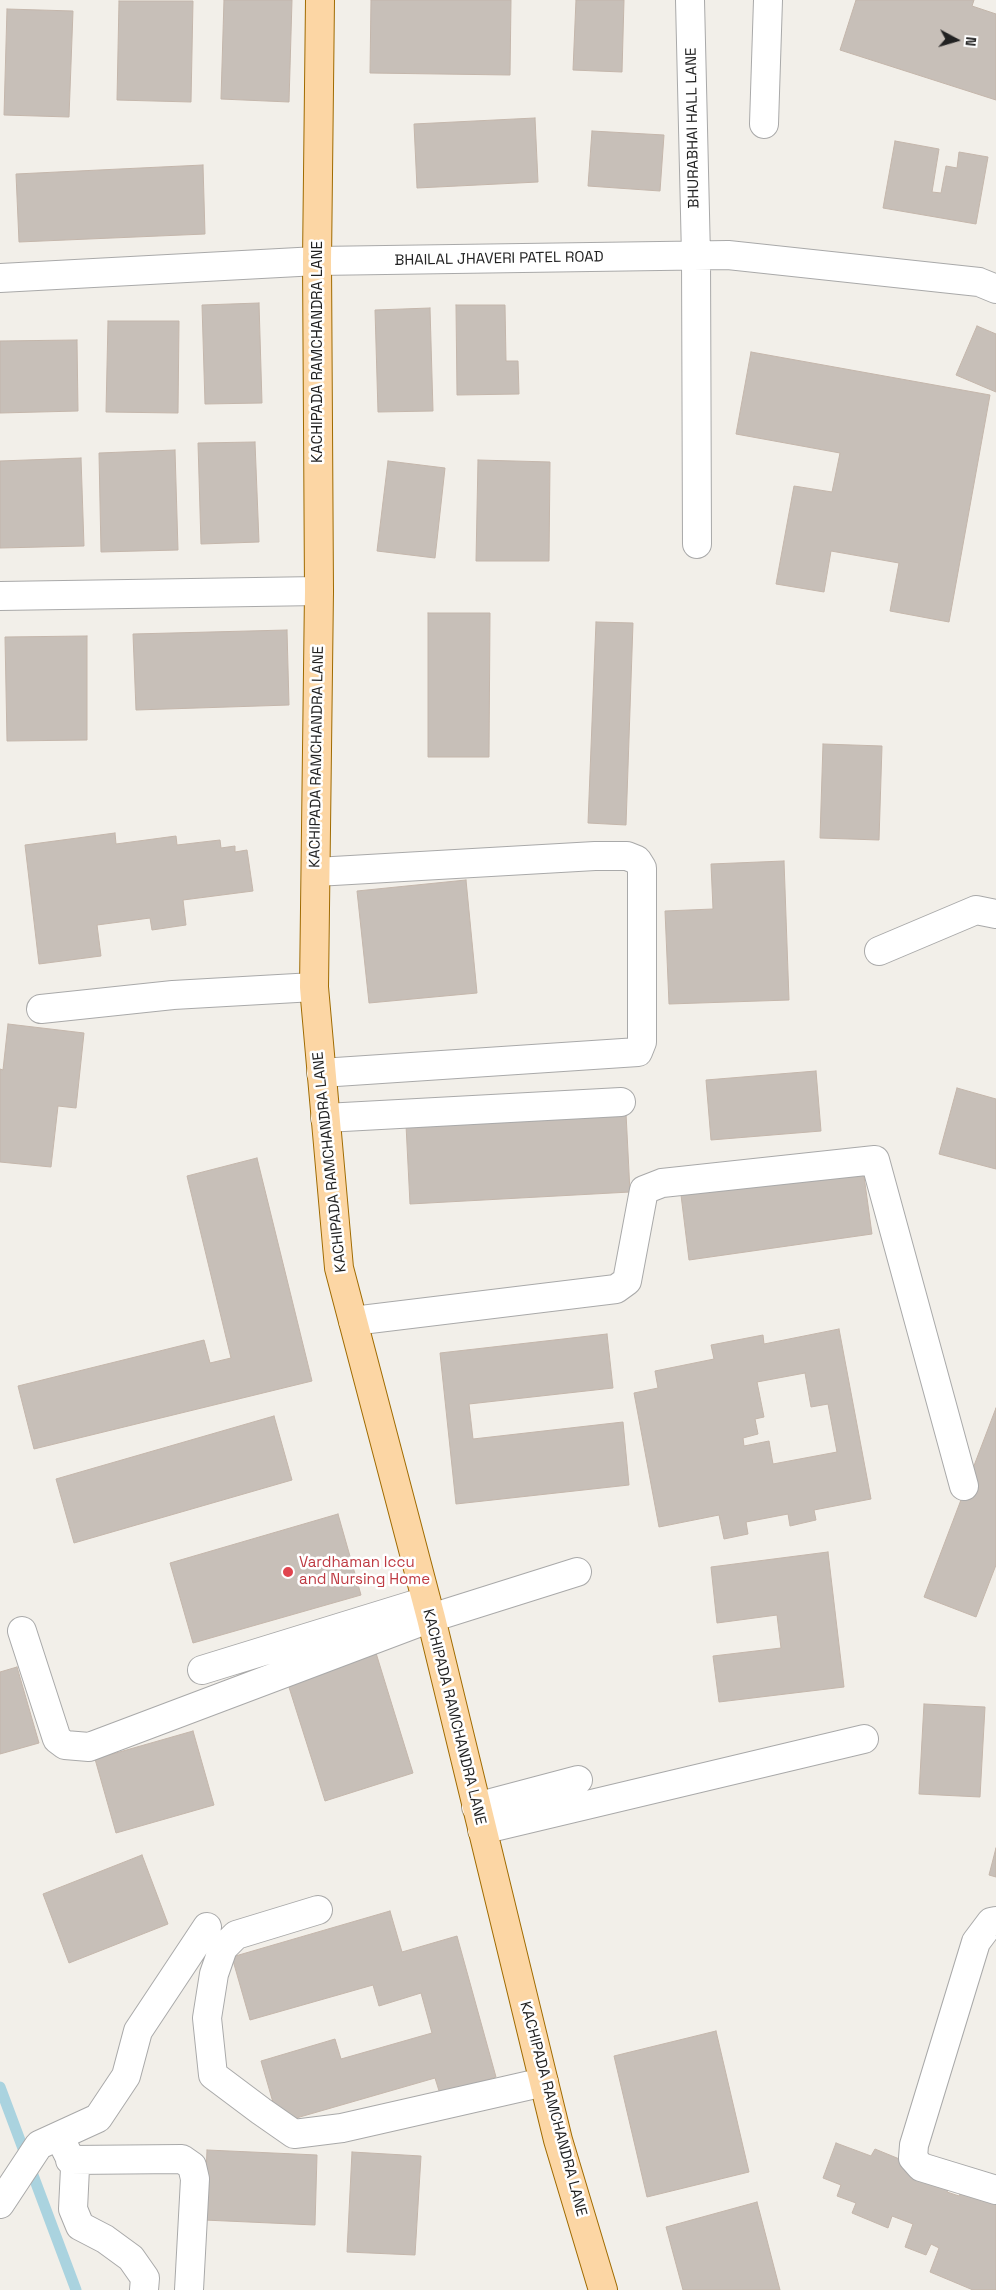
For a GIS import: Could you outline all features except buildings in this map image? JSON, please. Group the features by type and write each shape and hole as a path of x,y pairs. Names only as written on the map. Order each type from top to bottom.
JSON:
{"main road":[{"name":"KACHIPADA RAMCHANDRA LANE","path":"320,0 317,261 319,591 314,987 339,1268 428,1610 558,2140 603,2290"}],"street":[{"name":"BHURABHAI HALL LANE","path":"690,0 696,256 697,544"},
{"path":"764,124 768,0"},
{"name":"BHAILAL JHAVERI PATEL ROAD","path":"0,278 317,261 728,255 979,282 996,290"},
{"path":"0,596 319,591"},
{"path":"316,872 595,856 627,856 637,860 642,868 642,1042 638,1052 321,1073"},
{"path":"879,951 976,910 996,914"},
{"path":"41,1009 172,995 314,987"},
{"path":"325,1118 621,1102"},
{"path":"353,1321 616,1289 627,1281 644,1190 662,1183 875,1160 964,1486"},
{"path":"202,1670 578,1572"},
{"path":"22,1632 57,1739 65,1745 90,1747 428,1610"},
{"path":"479,1818 864,1739"},
{"path":"479,1818 578,1780"},
{"path":"318,1910 236,1935 223,1948 214,1974 207,2018 213,2075 294,2134 342,2128 544,2082"},
{"path":"996,1921 991,1922 976,1942 914,2145 913,2158 920,2166 996,2190"},
{"path":"0,2204 16,2179 98,2118 126,2076 138,2032 207,1927"},
{"path":"57,2147 75,2168 73,2208 80,2226 105,2239 131,2258 145,2278 144,2290"},
{"path":"57,2147 182,2158 192,2166 195,2178 189,2290"}],"waterway":[{"path":"0,2087 76,2290"}],"place":[{"name":"Vardhaman Iccu and Nursing Home","path":"288,1572"}]}
